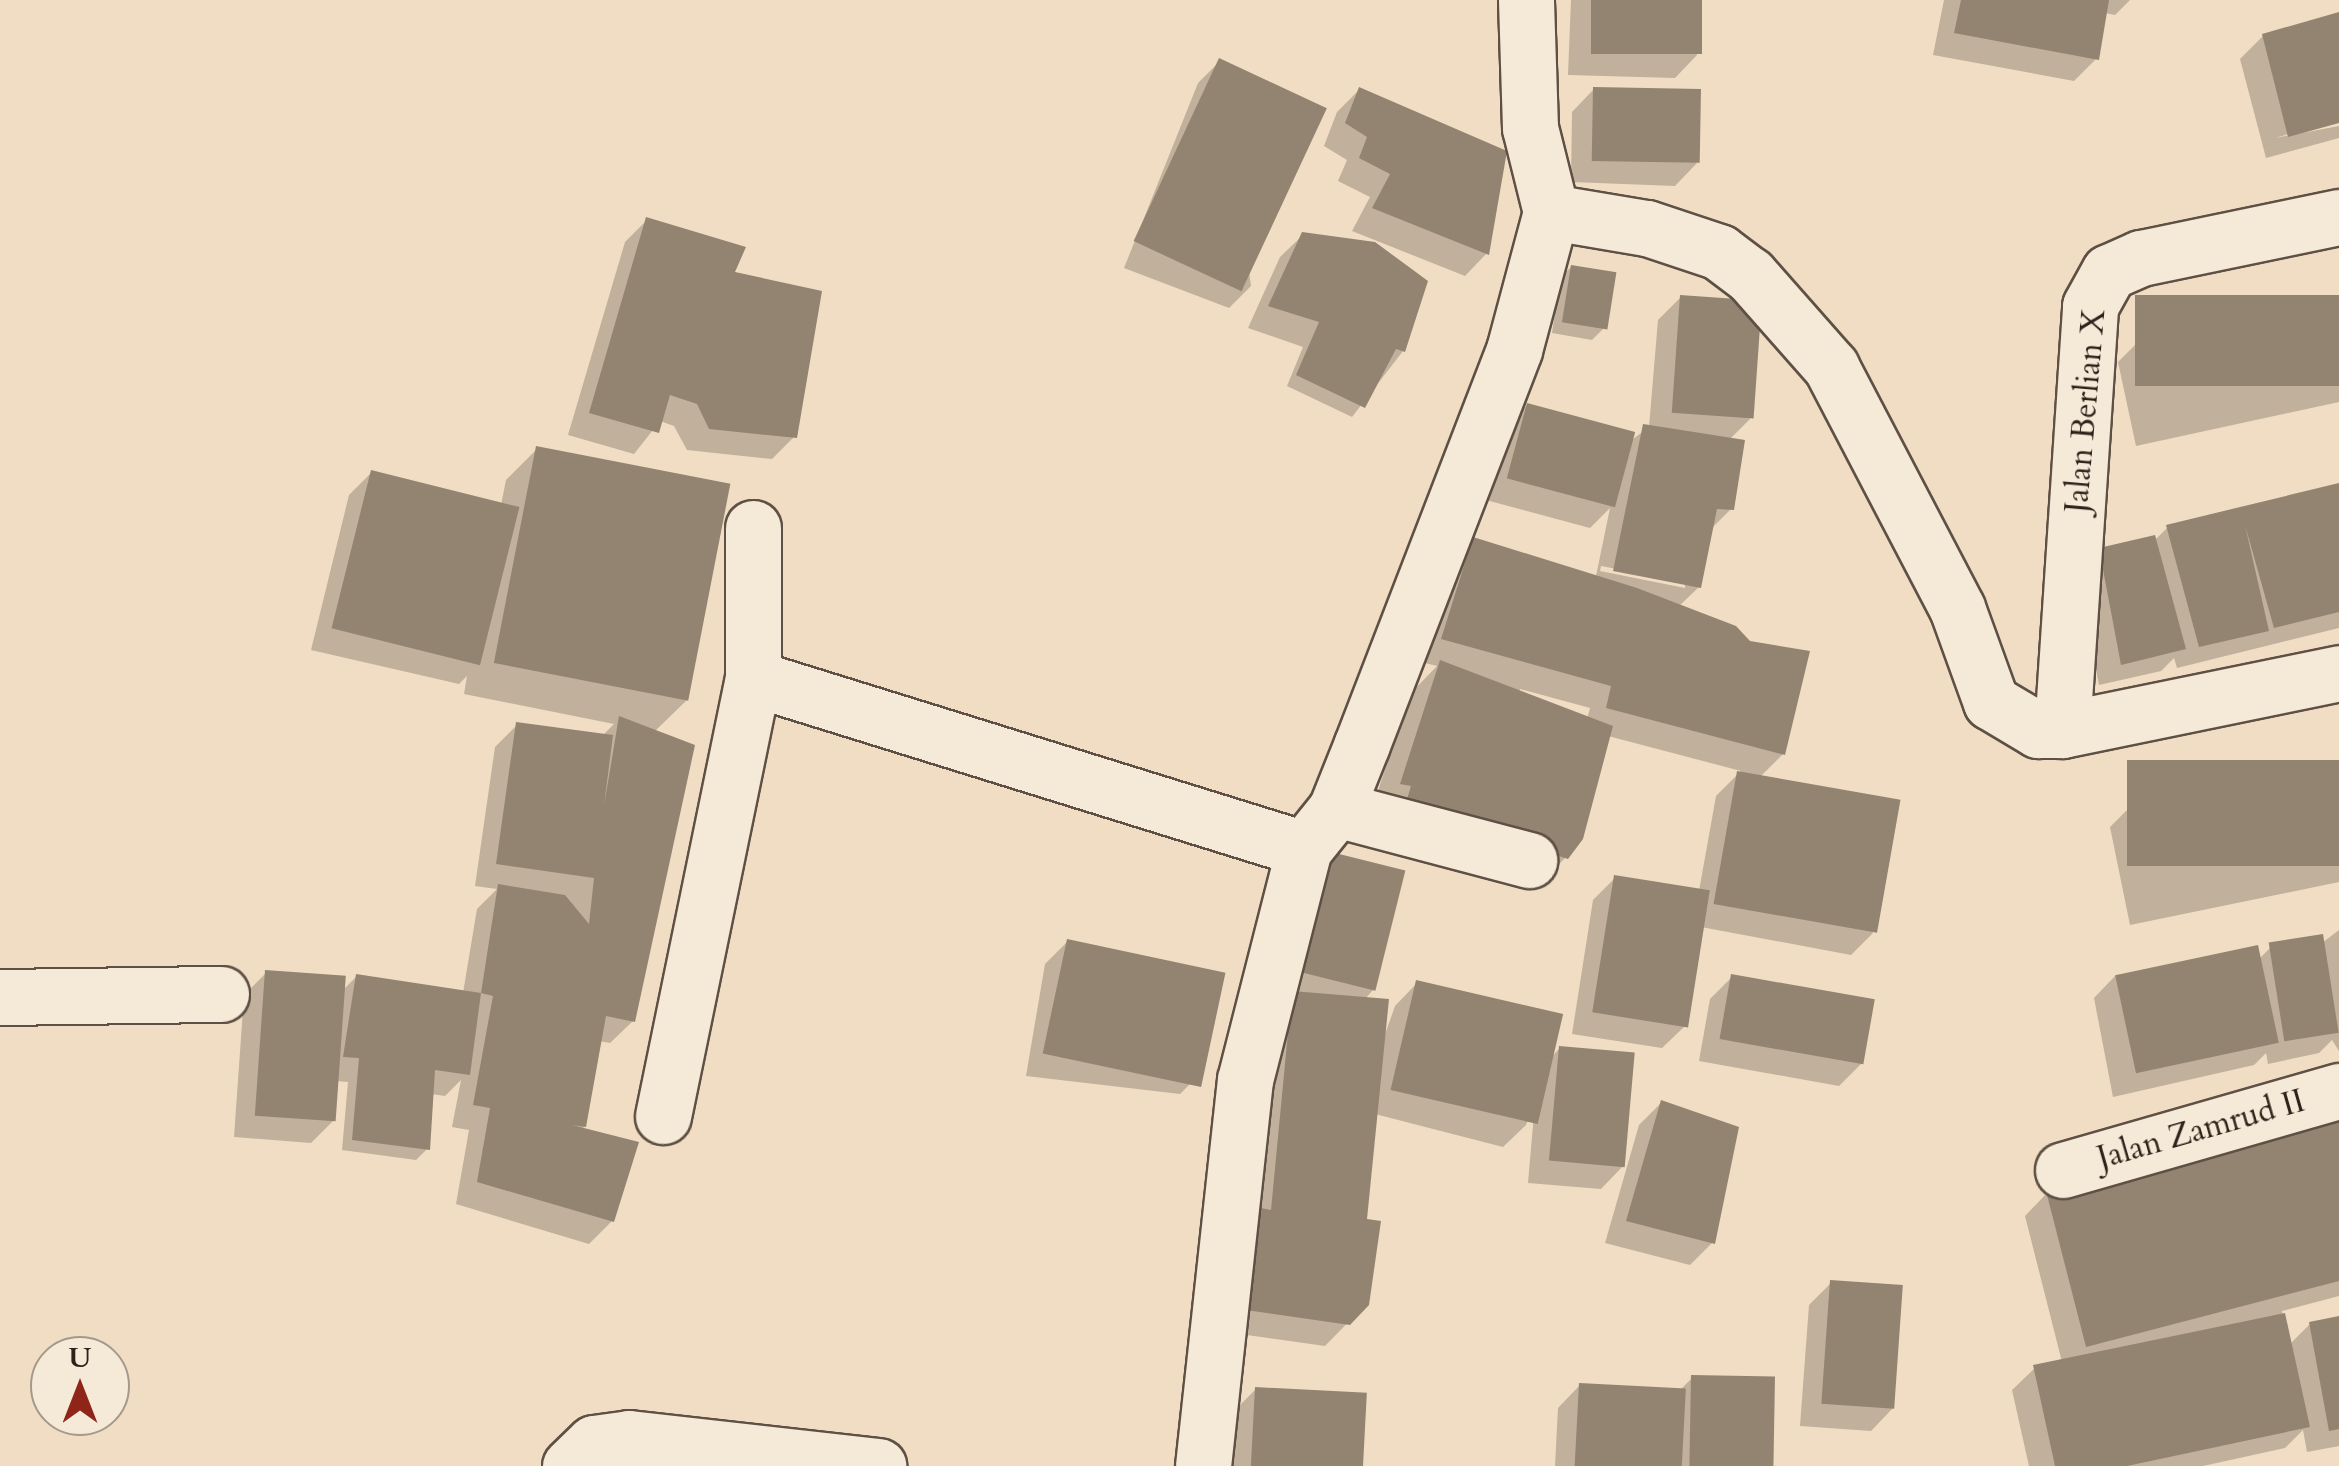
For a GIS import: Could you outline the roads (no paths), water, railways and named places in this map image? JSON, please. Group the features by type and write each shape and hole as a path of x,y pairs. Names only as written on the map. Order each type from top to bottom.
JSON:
{"street":[{"path":"1203,1466 1244,1080 1320,829 1514,350 1550,212 1530,128 1526,0"},
{"path":"1550,212 1647,228 1718,252 1750,275 1832,368 1957,608 1991,702 2050,730 2339,673"},
{"name":"Jalan Berlian X","path":"2050,730 2090,306 2108,272 2141,258 2339,218"},
{"path":"663,1116 753,678 753,528"},
{"path":"753,678 1320,829 1529,860"},
{"path":"0,997 221,994"},
{"name":"Jalan Zamrud II","path":"2064,1170 2339,1091"},
{"path":"570,1466 594,1443 629,1438 878,1466"}]}
